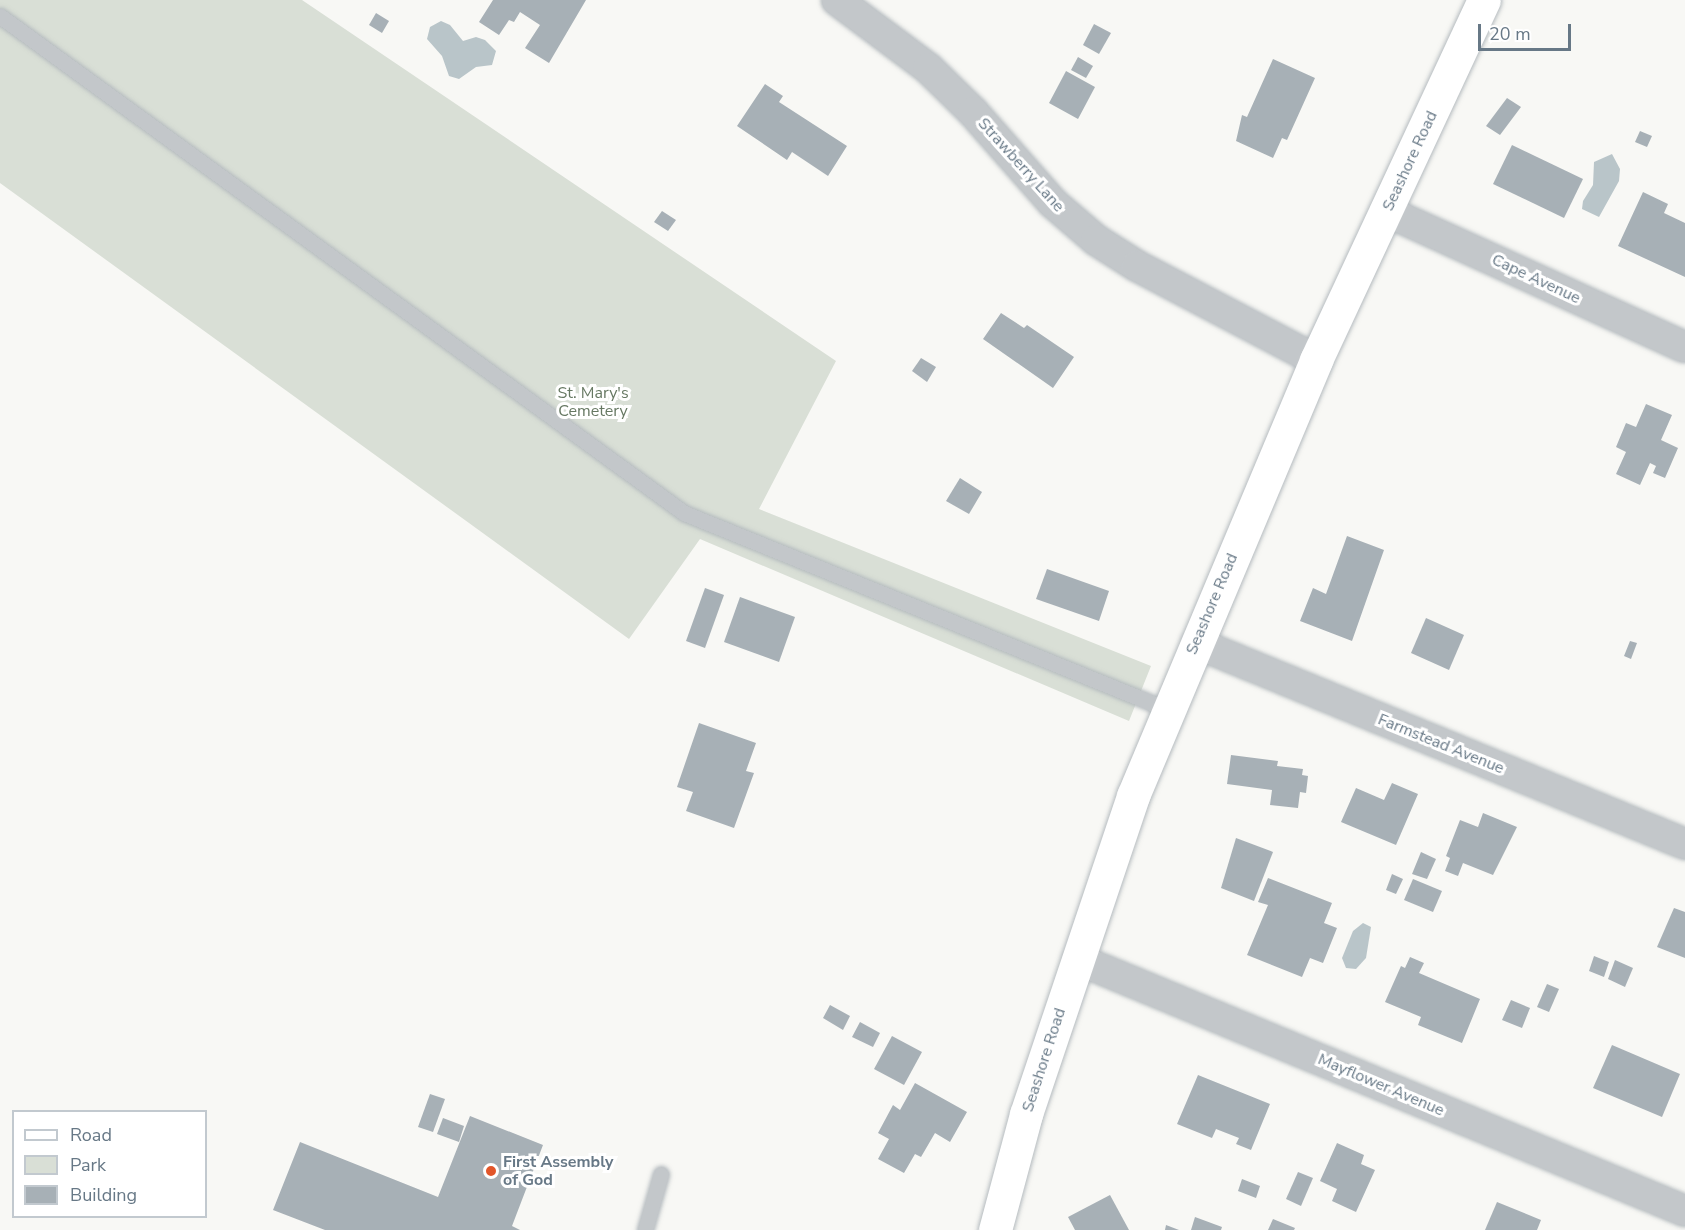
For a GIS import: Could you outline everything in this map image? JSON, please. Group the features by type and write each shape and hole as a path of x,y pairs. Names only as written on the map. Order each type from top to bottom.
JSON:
{"main road":[{"name":"Seashore Road","path":"995,1230 1026,1114 1132,796 1316,360 1484,0"}],"street":[{"name":"Strawberry Lane","path":"837,0 928,68 973,112 1053,203 1096,240 1137,266 1316,360"},
{"name":"Cape Avenue","path":"1386,211 1685,347"},
{"name":"Farmstead Avenue","path":"1196,643 1685,844"},
{"name":"Mayflower Avenue","path":"1077,959 1685,1211"}],"lane":[{"path":"0,16 684,513 1168,710"},
{"path":"645,1230 661,1174"}],"green space":[{"name":"St. Mary's Cemetery","path":"0,0 302,0 836,361 759,509 1151,666 1129,721 700,539 629,639 0,183"}],"shaded area":[{"path":"441,21 450,25 463,41 476,37 485,40 496,51 492,65 476,67 459,79 449,76 442,56 427,39 430,27"},
{"path":"1612,154 1620,169 1619,181 1599,217 1582,209 1583,201 1593,185 1594,162"},
{"path":"1363,923 1371,927 1366,958 1356,969 1346,968 1342,958 1353,931"}],"building":[{"path":"493,0 586,0 549,63 525,48 540,25 520,12 514,22 509,20 499,35 479,22"},
{"path":"376,13 389,21 382,33 369,25"},
{"path":"1094,24 1111,33 1099,54 1083,45"},
{"path":"1078,57 1093,66 1086,78 1071,70"},
{"path":"1273,59 1315,78 1287,140 1282,138 1273,158 1236,141 1242,115 1247,117"},
{"path":"1066,71 1095,87 1078,119 1049,103"},
{"path":"765,84 783,96 779,102 847,146 828,176 792,152 787,160 737,126"},
{"path":"1507,98 1521,107 1500,135 1486,126"},
{"path":"1640,131 1652,136 1647,147 1635,142"},
{"path":"1512,145 1583,179 1564,218 1493,184"},
{"path":"1643,192 1668,204 1664,213 1685,223 1685,277 1618,246"},
{"path":"662,211 676,220 668,231 654,222"},
{"path":"1001,313 1024,328 1027,325 1074,357 1053,388 983,339"},
{"path":"921,358 936,367 927,382 912,371"},
{"path":"1646,404 1672,415 1661,440 1678,448 1665,478 1653,473 1656,466 1650,463 1640,485 1616,474 1626,452 1616,447 1626,423 1636,427"},
{"path":"960,478 982,492 969,514 946,501"},
{"path":"1347,536 1384,550 1352,641 1300,621 1313,588 1326,594"},
{"path":"1047,569 1109,591 1099,621 1036,599"},
{"path":"705,588 724,595 705,648 686,641"},
{"path":"740,597 795,617 779,662 724,642"},
{"path":"1426,618 1464,635 1449,670 1411,653"},
{"path":"1630,641 1637,643 1631,659 1624,656"},
{"path":"699,723 756,743 746,771 754,773 734,828 686,811 693,792 677,787"},
{"path":"1231,755 1278,761 1277,766 1303,769 1302,775 1308,776 1306,793 1300,792 1298,808 1270,805 1272,790 1227,784"},
{"path":"1392,783 1418,794 1396,845 1341,822 1356,788 1384,800"},
{"path":"1483,813 1517,827 1493,875 1463,863 1458,876 1445,871 1450,858 1446,856 1460,820 1478,827"},
{"path":"1236,838 1273,852 1254,901 1221,888"},
{"path":"1421,852 1436,859 1427,879 1412,874"},
{"path":"1392,874 1403,879 1396,894 1386,890"},
{"path":"1268,878 1332,903 1324,923 1337,928 1323,963 1310,958 1302,977 1247,955 1268,905 1258,902"},
{"path":"1413,879 1442,891 1433,912 1404,900"},
{"path":"1674,908 1685,912 1685,958 1657,947"},
{"path":"1594,956 1609,962 1604,977 1589,971"},
{"path":"1410,957 1424,963 1419,973 1480,999 1462,1043 1418,1025 1421,1017 1385,1002 1401,966 1405,968"},
{"path":"1615,960 1633,968 1625,987 1608,979"},
{"path":"1547,984 1559,989 1549,1012 1537,1007"},
{"path":"1511,1000 1530,1008 1522,1028 1502,1020"},
{"path":"830,1005 850,1016 843,1030 823,1018"},
{"path":"860,1022 880,1033 873,1047 852,1037"},
{"path":"892,1036 922,1052 904,1085 874,1069"},
{"path":"1612,1045 1680,1074 1662,1117 1593,1088"},
{"path":"1198,1075 1270,1104 1251,1150 1236,1144 1239,1138 1216,1129 1212,1138 1177,1124"},
{"path":"915,1083 967,1112 950,1142 935,1133 921,1157 915,1154 904,1173 878,1159 889,1139 878,1133 893,1105 900,1110"},
{"path":"430,1094 445,1099 433,1132 418,1127"},
{"name":"First Assembly of God","path":"470,1116 543,1145 512,1226 520,1230 325,1230 273,1210 300,1142 438,1197"},
{"path":"443,1118 464,1126 459,1142 437,1134"},
{"path":"1337,1143 1364,1155 1361,1164 1375,1170 1356,1212 1332,1201 1337,1189 1320,1181"},
{"path":"1298,1172 1313,1178 1301,1206 1286,1199"},
{"path":"1242,1179 1260,1186 1256,1198 1238,1191"},
{"path":"1110,1195 1129,1230 1075,1230 1068,1217"},
{"path":"1497,1202 1541,1220 1537,1230 1485,1230"},
{"path":"1195,1217 1222,1227 1221,1230 1191,1230"},
{"path":"1273,1219 1295,1228 1294,1230 1268,1230"},
{"path":"1166,1225 1179,1230 1165,1230"}],"place":[{"name":"First Assembly of God","path":"491,1171"}]}
